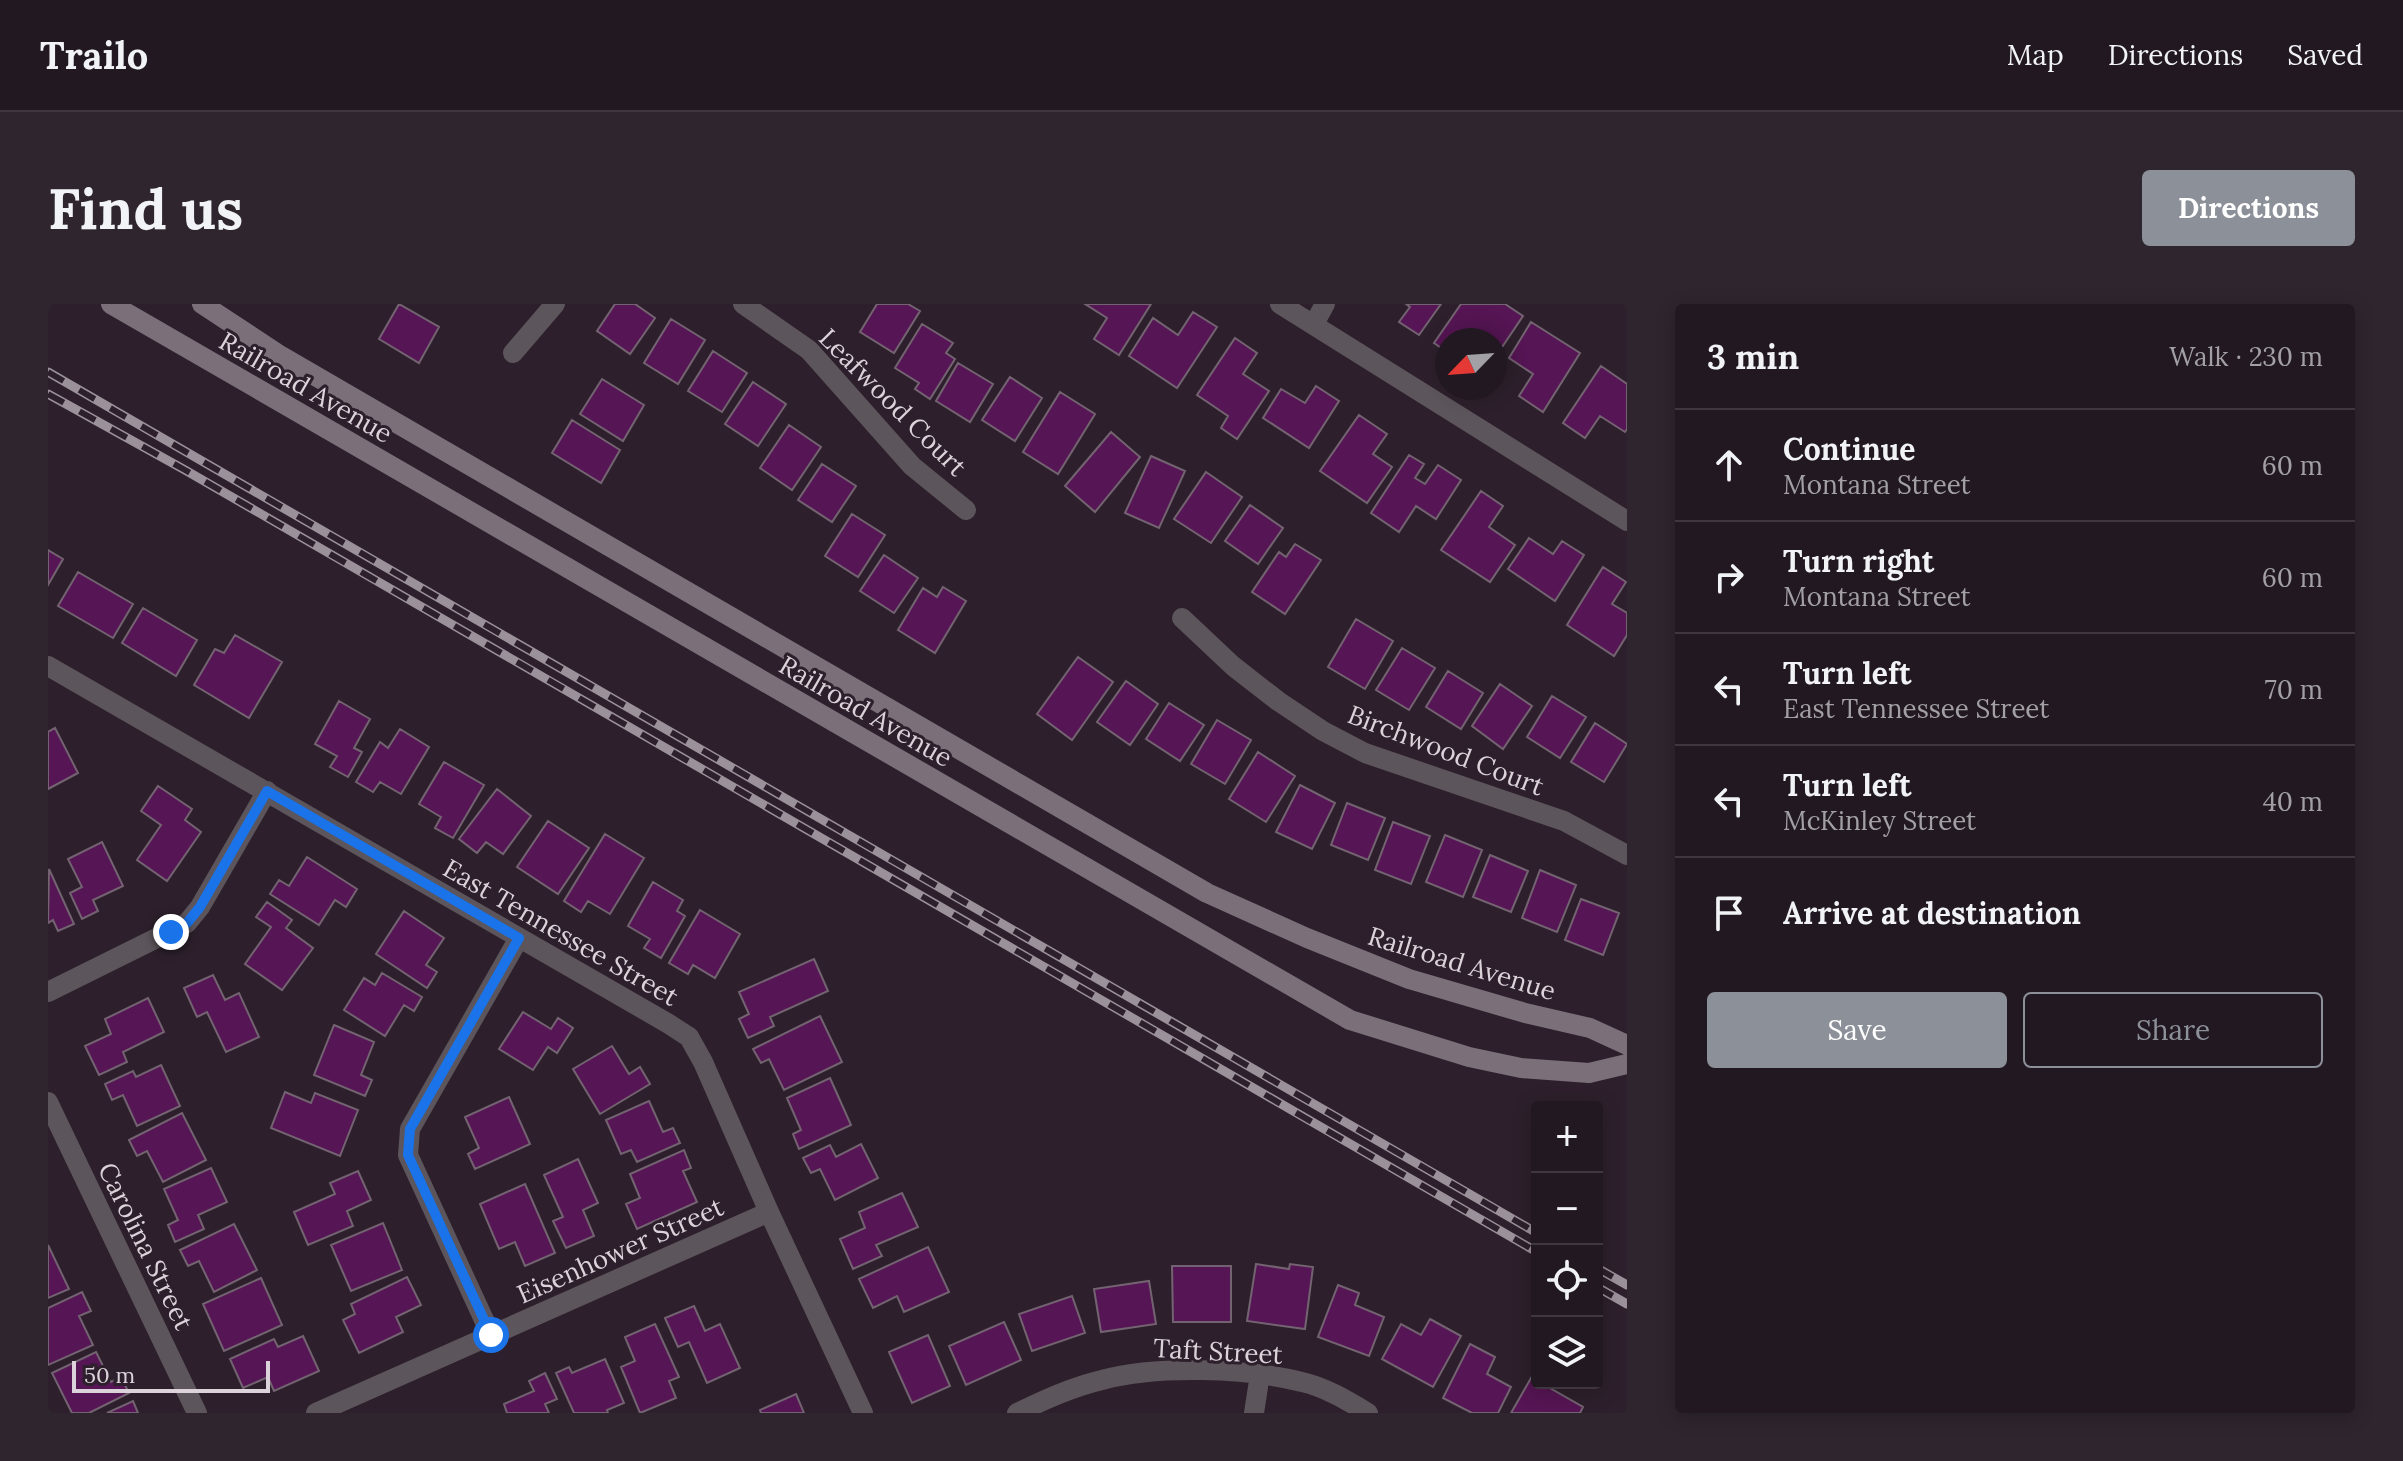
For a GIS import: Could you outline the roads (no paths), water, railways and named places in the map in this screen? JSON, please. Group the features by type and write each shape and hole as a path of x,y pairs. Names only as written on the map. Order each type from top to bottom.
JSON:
{"street":[{"name":"Railroad Avenue","path":"111,304 1350,1020 1469,1057 1521,1068 1589,1073 1627,1064"},
{"name":"Railroad Avenue","path":"202,304 281,356 1207,893 1409,979 1525,1013 1590,1028 1627,1045"},
{"path":"513,353 555,304"},
{"name":"Leafwood Court","path":"743,304 809,350 912,466 966,510"},
{"path":"1280,304 1627,521"},
{"path":"1314,324 1325,304"},
{"name":"Birchwood Court","path":"1182,618 1233,666 1323,731 1365,753 1564,821 1627,855"},
{"name":"East Tennessee Street","path":"48,666 689,1037 863,1413"},
{"path":"48,992 187,923 200,907 267,791"},
{"path":"491,1335 408,1155 410,1129 519,938"},
{"name":"Carolina Street","path":"48,1102 197,1413"},
{"name":"Eisenhower Street","path":"316,1413 769,1212"},
{"name":"Taft Street","path":"1017,1413 1058,1394 1103,1379 1161,1370 1260,1374 1305,1382 1368,1413"},
{"path":"1254,1413 1260,1374"}],"railway":[{"path":"48,372 1531,1230"},
{"path":"48,394 185,470 1531,1249"},
{"path":"1603,1271 1627,1285"},
{"path":"1603,1290 1627,1304"}]}
